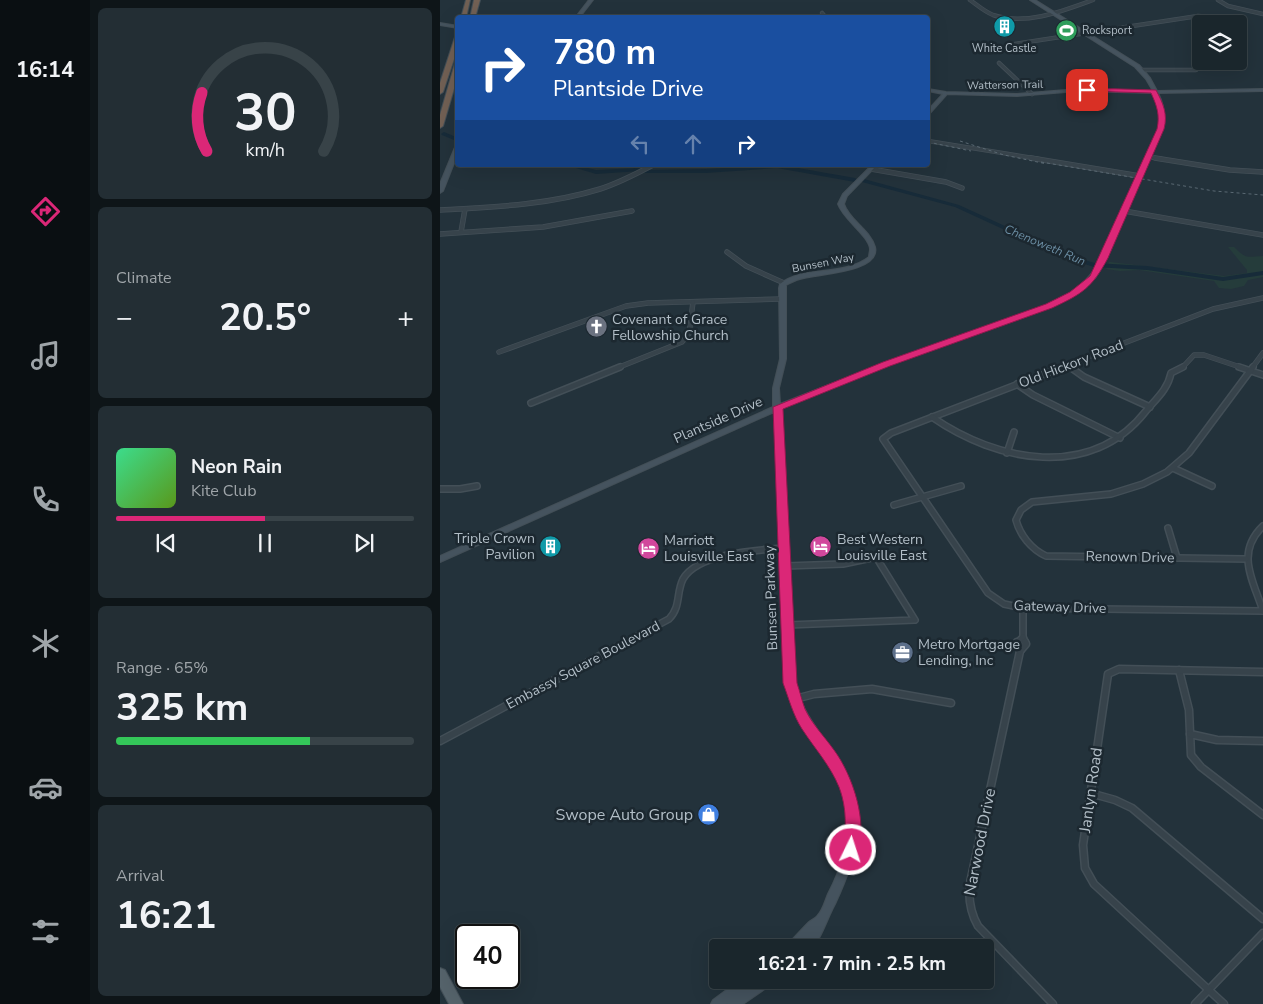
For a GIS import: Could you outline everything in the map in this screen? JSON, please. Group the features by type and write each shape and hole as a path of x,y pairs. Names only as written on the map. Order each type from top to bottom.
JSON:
{"highway":[{"path":"464,15 468,0"},
{"path":"473,15 477,0"},
{"path":"440,92 455,46"},
{"path":"440,126 455,74"}],"main road":[{"path":"440,974 456,1004"}],"street":[{"path":"579,15 591,0"},
{"path":"970,0 990,14 1018,18 1069,9 1093,0"},
{"name":"Plantside Drive","path":"440,559 778,407 887,364 1049,306 1081,290 1097,270 1140,176 1162,121 1162,109 1141,70 1032,0"},
{"path":"1218,0 1230,6 1263,14"},
{"path":"1015,44 1192,17"},
{"path":"441,25 455,26"},
{"path":"999,63 1032,94"},
{"path":"1141,70 1192,70"},
{"name":"Watterson Trail","path":"930,90 946,93 1032,94 1078,90 1154,92 1263,90"},
{"path":"930,110 946,93"},
{"path":"930,141 1140,176"},
{"path":"440,191 455,153"},
{"path":"1148,157 1220,169 1263,172"},
{"path":"440,210 526,204 571,197 615,183 648,167"},
{"path":"873,167 946,182 962,188"},
{"name":"Bunsen Way","path":"778,407 776,388 783,360 782,288 784,283 798,276 855,268 865,264 872,258 874,253 872,245 843,210 841,204 843,198 873,167"},
{"path":"461,232 466,209"},
{"path":"440,234 543,227 632,211"},
{"path":"1124,211 1263,235"},
{"path":"727,252 732,258 784,283"},
{"name":"Old Hickory Road","path":"883,440 887,435 932,417 1213,309 1263,298"},
{"path":"499,352 619,308 648,303 782,299"},
{"path":"531,403 682,342 689,334 693,302"},
{"path":"1212,486 1173,468 1201,439 1263,353"},
{"path":"932,417 956,434 970,441 1007,453 1039,457 1068,455 1088,451 1120,438 1134,426 1150,407 1169,382 1171,373 1182,368 1192,356 1198,354 1263,375"},
{"path":"1067,365 1084,377 1150,407"},
{"path":"1017,384 1033,395 1120,438"},
{"name":"Bunsen Parkway","path":"778,407 789,668 794,699 808,726 831,756 840,772 851,804 853,827 851,850 846,868 820,928 812,939"},
{"path":"1007,453 1014,432"},
{"name":"Gateway Drive","path":"883,440 992,598 1004,604 1023,608 1263,611"},
{"name":"Renown Drive","path":"1173,468 1143,484 1111,494 1032,502 1023,508 1017,516 1017,526 1037,552 1046,556 1246,558"},
{"path":"440,489 460,489 477,486"},
{"path":"894,505 961,486"},
{"path":"1263,526 1256,531 1248,542 1246,558 1263,611"},
{"path":"1168,528 1177,558"},
{"name":"Embassy Square Boulevard","path":"440,741 669,619 679,607 684,577 694,567 746,552 785,548"},
{"path":"786,566 844,564 876,557 915,620 788,626"},
{"name":"Narwood Drive","path":"1023,608 1023,636 1026,644 1020,651 970,883 968,900 971,913 978,926 1053,1004"},
{"name":"Janlyn Road","path":"1224,1004 1100,889 1090,878 1085,868 1083,852 1108,674 1119,670 1263,672"},
{"path":"1179,670 1189,710 1189,751 1195,762 1263,816"},
{"path":"794,699 814,694 872,689 951,703"},
{"path":"1190,734 1217,740 1263,741"},
{"path":"1090,793 1115,800 1132,808 1263,919"},
{"name":"Bunsen Parkway","path":"801,939 824,917"},
{"path":"1195,1004 1263,933"},
{"path":"717,1004 737,989"},
{"path":"733,1004 755,989"}],"green space":[{"path":"1228,247 1234,247 1241,254 1247,256 1263,256 1263,277 1248,280 1244,286 1231,289 1219,288 1214,281 1139,270 1120,271 1106,269 1109,262 1111,262 1224,276 1247,273 1247,270"}],"waterway":[{"name":"Chenoweth Run","path":"444,134 454,138"},
{"name":"Chenoweth Run","path":"577,167 596,172 639,170"},
{"name":"Chenoweth Run","path":"632,167 637,170"},
{"name":"Chenoweth Run","path":"644,171 706,171 763,167"},
{"name":"Chenoweth Run","path":"783,167 855,180"},
{"name":"Chenoweth Run","path":"864,181 957,206 1068,257 1094,265 1147,268 1223,279 1263,273"}],"railway":[{"path":"960,141 1004,155 1047,164"},
{"path":"930,142 971,151"},
{"path":"1041,162 1214,191 1263,195"}],"place":[{"name":"White Castle","path":"1004,27"},
{"name":"Rocksport","path":"1066,30"},
{"name":"Covenant of Grace Fellowship Church","path":"596,327"},
{"name":"Triple Crown Pavilion","path":"551,546"},
{"name":"Best Western Louisville East","path":"821,547"},
{"name":"Marriott Louisville East","path":"648,548"},
{"name":"Metro Mortgage Lending, Inc","path":"902,652"},
{"name":"Swope Auto Group","path":"709,815"}],"route":[{"path":"851,850 853,827 851,804 846,787 831,756 808,726 799,710 790,683 778,407 887,364 1049,306 1081,290 1094,277 1161,129 1162,109 1154,92 1087,90"}]}
